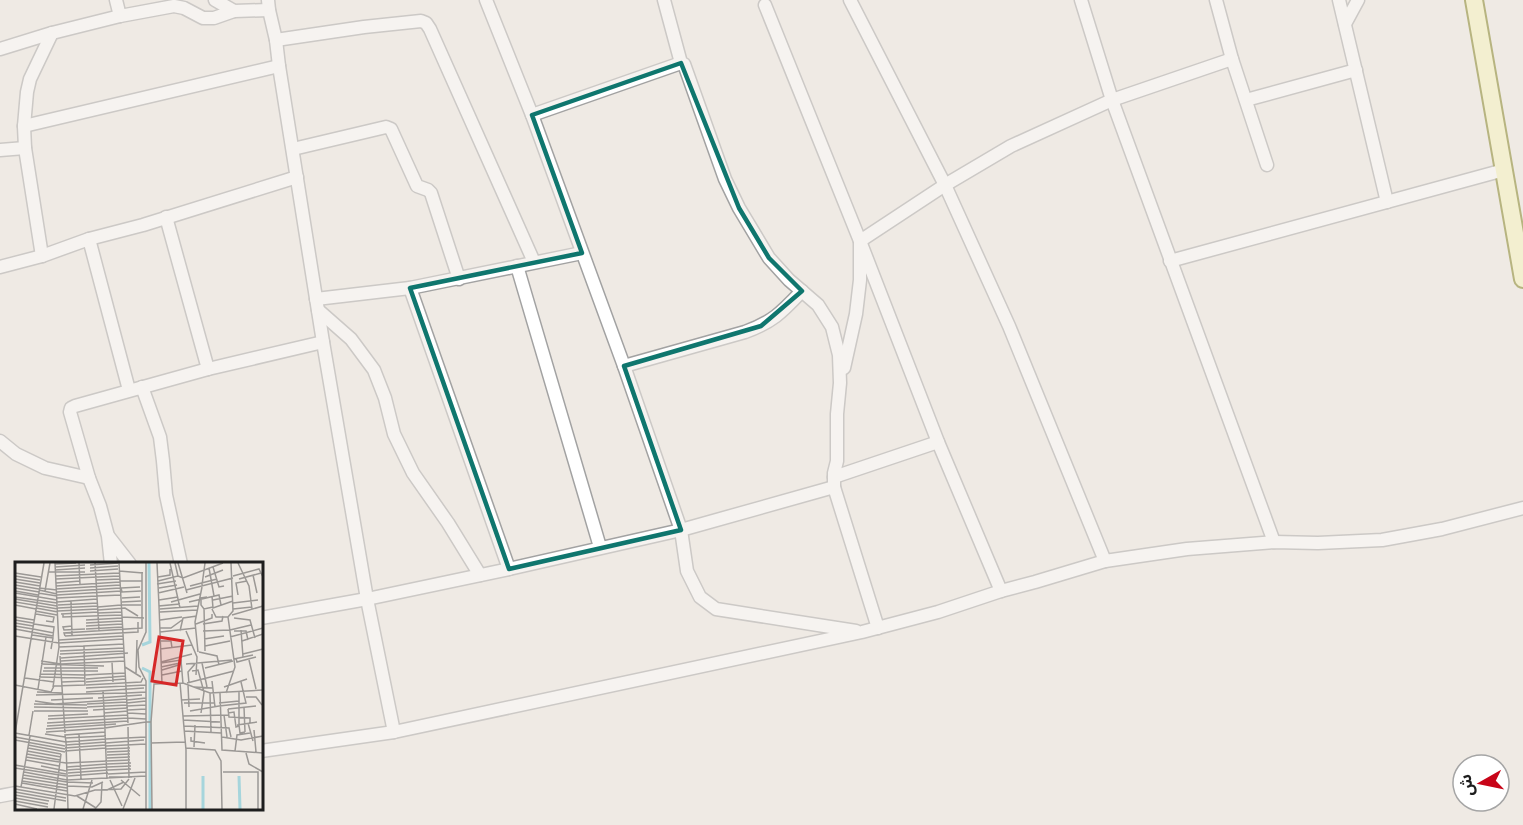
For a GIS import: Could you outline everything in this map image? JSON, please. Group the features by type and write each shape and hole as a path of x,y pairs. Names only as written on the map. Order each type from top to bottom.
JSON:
{"street":[{"path":"116,0 120,16"},
{"path":"215,0 234,12"},
{"path":"486,0 532,115 624,366 681,530 687,571 700,597 716,609 862,632"},
{"path":"664,0 681,63 684,64 725,179 739,208 769,258 789,280 818,305 832,327 839,355 840,383"},
{"path":"850,0 945,185 1009,326 1104,561"},
{"path":"1081,0 1112,100 1274,542"},
{"path":"1215,0 1267,165"},
{"path":"1339,0 1387,202"},
{"path":"1345,24 1358,0"},
{"path":"1474,0 1523,279"},
{"path":"0,49 120,16 174,6 184,8 203,18 214,18 268,5 276,40 323,342 367,599 394,732"},
{"path":"765,5 938,442 1001,591"},
{"path":"276,40 364,27 421,21 426,23 534,262"},
{"path":"42,256 25,148 24,126 30,79 52,33"},
{"path":"860,241 945,185 1011,146 1112,100 1232,59"},
{"path":"532,115 681,63"},
{"path":"24,126 279,66"},
{"path":"1246,100 1356,70"},
{"path":"292,149 386,127 391,129 417,186 430,193 459,279"},
{"path":"0,150 25,148"},
{"path":"1170,261 1504,170"},
{"path":"0,267 297,177"},
{"path":"166,218 208,369"},
{"path":"89,239 129,390"},
{"path":"860,241 860,279 856,314 840,383 834,482 878,628"},
{"path":"317,305 459,279 582,253"},
{"path":"517,266 600,547"},
{"path":"410,288 509,569"},
{"path":"624,366 761,326 776,317 802,291"},
{"path":"317,305 351,339 374,370 385,398 394,434 413,473 448,523 480,575"},
{"path":"111,562 108,536 89,478 70,412 71,408 208,369 323,342"},
{"path":"142,387 160,437 166,495 181,562"},
{"path":"0,441 16,454 45,468 89,478"},
{"path":"262,618 367,599 681,530 834,482 938,442"},
{"path":"262,751 394,732 862,632 938,612 1104,561 1187,549 1274,542 1318,543 1382,540 1442,529 1523,508"},
{"path":"108,536 128,562"},
{"path":"0,795 15,792"}],"highlighted area":[{"path":"681,63 739,208 769,258 802,291 761,326 624,366 681,530 509,569 410,288 582,253 532,115"}]}
